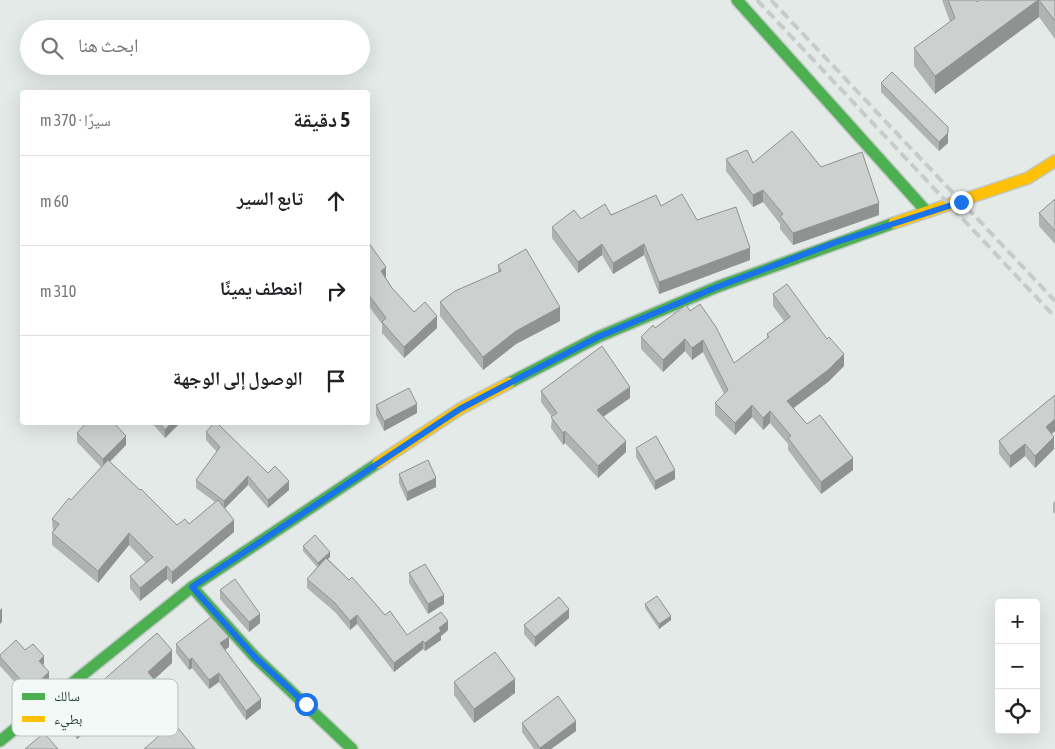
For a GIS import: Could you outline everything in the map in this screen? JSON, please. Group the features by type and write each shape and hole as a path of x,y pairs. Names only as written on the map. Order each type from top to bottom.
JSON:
{"main road":[{"path":"737,0 819,89 926,211"},
{"path":"77,679 192,587 460,409 598,337 717,287 837,242 926,211 961,202 1018,181 1055,162"},
{"path":"192,587 255,657 352,749"},
{"path":"0,741 12,731"}],"building":[{"path":"948,0 976,0 977,2 979,0 1038,0 935,76 914,48 955,18"},
{"path":"1039,0 1055,0 1055,21"},
{"path":"892,72 948,127 948,133 939,142 881,83"},
{"path":"792,131 821,167 862,152 879,203 793,233 780,216 783,214 763,190 753,195 726,159 747,150 753,163"},
{"path":"682,194 697,220 736,207 750,248 659,282 644,244 613,263 602,244 578,262 552,227 574,210 581,219 605,204 611,215 656,195 661,206"},
{"path":"1055,199 1055,231 1039,213"},
{"path":"370,245 386,267 381,271 392,288 414,312 425,302 437,316 404,347 382,322 386,318 370,297"},
{"path":"526,249 560,307 516,331 483,357 440,302 455,291 501,271 498,265"},
{"path":"787,284 827,339 829,337 844,354 828,370 787,401 807,424 820,415 853,458 821,482 788,438 791,436 770,411 763,418 752,405 735,423 715,403 728,390 703,340 692,348 685,339 663,360 641,337 653,325 655,328 686,305 690,311 700,304 716,327 734,363 769,337 767,334 790,317 773,294"},
{"path":"602,346 630,387 597,410 626,441 598,466 565,431 563,433 551,417 557,413 541,391"},
{"path":"409,388 417,404 384,421 376,405"},
{"path":"1055,395 1055,419 1046,427 1054,437 1035,456 1025,444 1010,456 999,441"},
{"path":"84,425 116,425 126,436 103,459 77,433"},
{"path":"161,425 169,425 165,430"},
{"path":"212,425 219,425 268,473 275,466 289,481 268,500 248,476 224,501 196,480 220,447 206,432"},
{"path":"656,436 675,470 655,481 636,448"},
{"path":"108,460 141,489 177,525 185,519 189,524 218,500 234,520 172,572 167,566 140,588 130,576 153,557 129,533 98,571 52,533 59,524 52,519 69,498 71,500"},
{"path":"428,460 436,478 407,492 399,474"},
{"path":"315,535 330,552 318,563 303,546"},
{"path":"326,558 349,580 352,577 385,615 390,611 407,635 441,612 448,621 439,628 441,631 425,643 423,641 394,663 357,615 350,621 335,603 307,579"},
{"path":"425,564 444,595 428,604 409,573"},
{"path":"235,579 260,614 249,622 220,590"},
{"path":"657,596 671,616 659,624 645,604"},
{"path":"559,597 569,609 535,637 524,625"},
{"path":"211,617 229,637 220,643 261,699 246,711 219,673 209,680 192,658 189,660 176,644"},
{"path":"157,633 172,650 148,672 154,679 105,679"},
{"path":"16,640 25,650 33,644 44,656 39,661 49,672 42,679 20,679 0,655"},
{"path":"495,652 515,679 474,709 454,682"},
{"path":"558,696 576,721 540,748 522,723"},
{"path":"178,728 195,749 144,749 159,736 178,736"},
{"path":"40,736 47,736 58,749 25,749"}],"railway":[{"path":"757,0 1055,317"},
{"path":"771,0 1055,301"}],"traffic: fast":[{"path":"737,0 926,211"},
{"path":"509,383 598,337 717,287 894,223"},
{"path":"77,679 192,587 378,463"},
{"path":"192,587 255,657 352,749"},
{"path":"0,741 12,731"}],"traffic: slow":[{"path":"894,223 1028,178 1055,161"},
{"path":"378,463 460,409 509,383"}],"route":[{"path":"306,704 255,657 192,587 460,409 598,337 717,287 837,242 926,211 961,202"}]}
